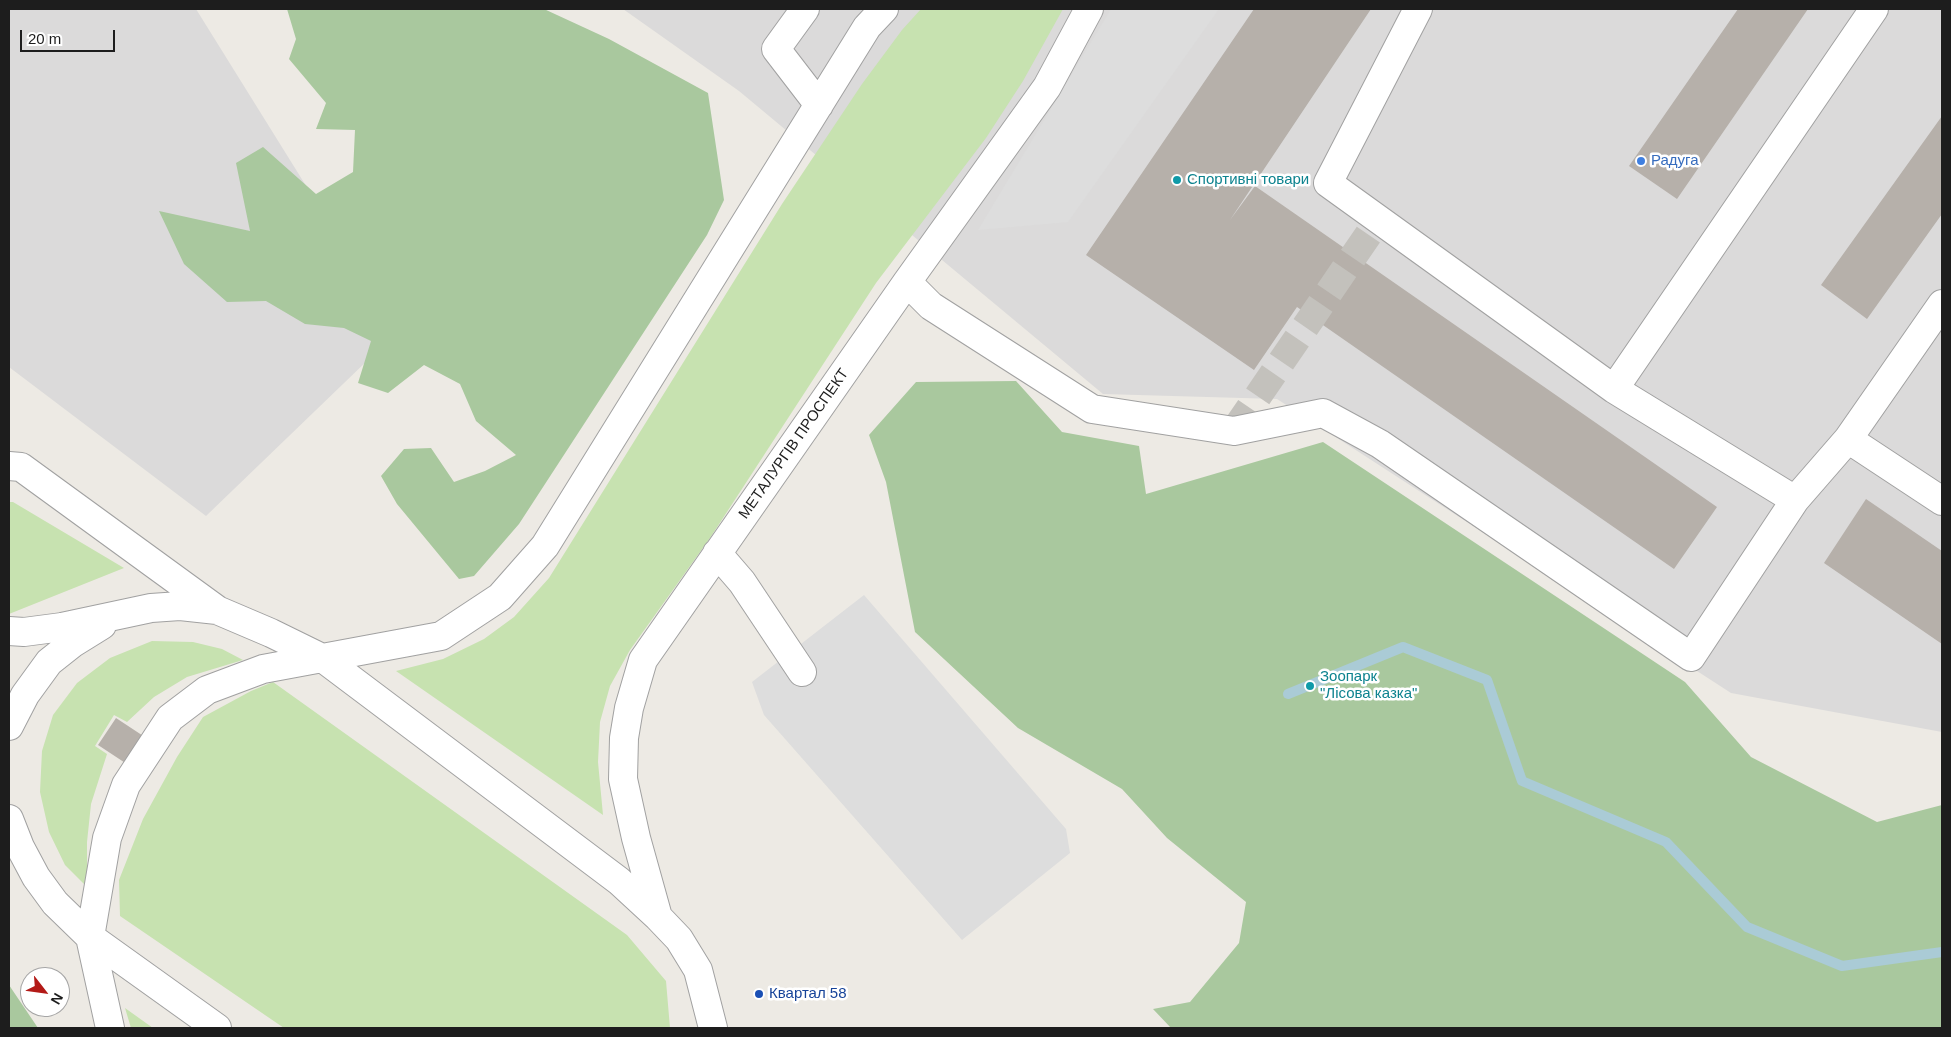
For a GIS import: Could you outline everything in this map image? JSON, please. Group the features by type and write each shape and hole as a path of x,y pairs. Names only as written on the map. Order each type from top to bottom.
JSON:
{"street":[{"path":"805,9 776,49 819,105"},
{"path":"110,1028 90,937 107,838 126,785 170,718 207,690 264,669 324,660 441,636 500,597 545,546 868,27 884,9"},
{"name":"МЕТАЛУРГІВ ПРОСПЕКТ","path":"658,916 636,838 623,779 624,738 629,708 643,660 907,282 1047,87 1089,9"},
{"path":"1418,9 1328,183 1614,389 1795,500"},
{"path":"1614,389 1874,9"},
{"path":"907,282 931,306 1092,408 1234,431 1323,413 1380,444 1691,657 1795,500 1848,439 1942,304"},
{"path":"1848,439 1942,501"},
{"path":"9,466 21,467 217,610 271,633 324,660 618,881 658,916 679,939 698,970 713,1028"},
{"path":"717,553 742,582 802,672"},
{"path":"9,632 62,627 152,608 180,606 217,610"},
{"path":"9,726 25,695 49,662 73,643 116,617"},
{"path":"9,819 20,847 36,877 55,903 90,937 217,1028"}],"shaded area":[{"path":"9,9 196,9 397,332 206,516 9,367"},
{"path":"623,9 1942,9 1942,732 1731,693 1277,399 1103,394 739,91"},
{"path":"1111,9 1219,9 1068,222 978,230"},
{"path":"864,595 1066,829 1070,853 962,940 764,715 752,682"}],"green space":[{"path":"287,9 544,9 609,39 708,93 724,200 707,235 519,524 474,576 459,579 397,504 381,476 404,449 431,448 454,482 485,471 516,455 476,421 460,384 424,365 388,393 358,383 371,341 344,328 305,324 266,301 227,302 184,264 159,211 250,231 236,163 263,147 316,194 353,172 355,130 316,129 326,103 289,59 296,39"},
{"path":"921,9 1063,9 1023,81 986,138 876,283 710,538 630,650 610,686 600,722 598,762 603,815 396,671 443,659 484,639 514,617 549,578 782,204 862,84 902,30"},
{"path":"1016,381 1062,432 1139,446 1146,494 1323,442 1685,682 1751,757 1877,822 1942,805 1942,1028 1171,1028 1153,1009 1190,1002 1239,943 1246,902 1167,838 1122,789 1018,728 915,632 886,482 869,435 916,382"},
{"path":"9,502 13,502 124,568 9,614"},
{"path":"152,641 193,642 222,649 243,660 187,677 154,697 127,722 114,715 95,746 107,754 91,804 87,842 87,887 65,865 49,832 40,792 42,751 53,715 77,683 110,658"},
{"path":"273,682 627,935 666,981 670,1028 284,1028 120,916 119,880 143,819 177,757 203,717 251,691"},
{"path":"9,985 20,1001 20,1017 31,1017 38,1028 9,1028"},
{"path":"125,1008 153,1028 131,1028"}],"building":[{"path":"1254,9 1371,9 1230,220 1255,186 1717,507 1674,569 1297,307 1254,370 1086,255"},
{"path":"1738,9 1808,9 1677,199 1629,166"},
{"path":"1942,116 1942,214 1867,319 1821,285"},
{"path":"1866,499 1942,551 1942,644 1824,563"},
{"path":"116,718 163,749 145,776 98,745"}],"waterway":[{"path":"1288,694 1403,647 1487,680 1522,781 1666,842 1747,927 1842,966 1942,952"}],"tunnel":[{"path":"1234,431 1379,219"}],"place":[{"name":"Радуга","path":"1641,161"},
{"name":"Спортивні товари","path":"1177,180"},
{"name":"Зоопарк \"Лісова казка\"","path":"1310,686"},
{"name":"Квартал 58","path":"759,994"}]}
